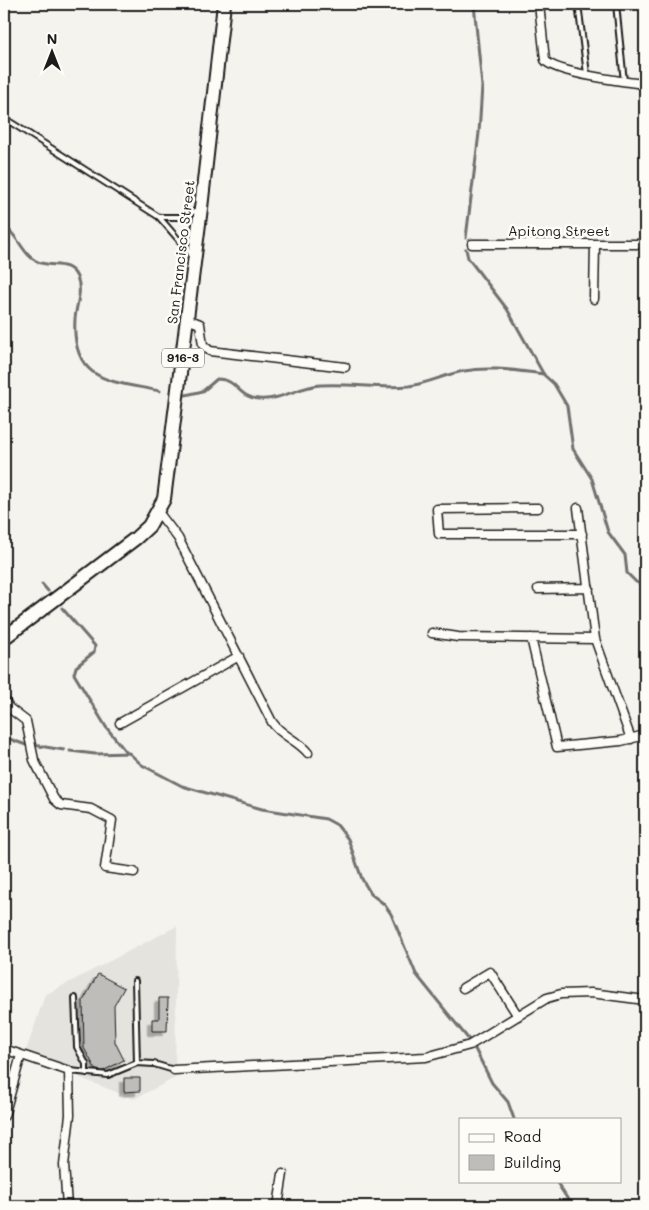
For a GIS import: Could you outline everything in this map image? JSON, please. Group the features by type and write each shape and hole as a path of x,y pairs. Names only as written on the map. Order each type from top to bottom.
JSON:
{"main road":[{"name":"San Francisco Street","path":"4,638 121,551 149,526 158,512 167,482 224,4"}],"street":[{"path":"539,4 545,60 552,67 624,82 645,84"},
{"name":"Apitong Street","path":"472,244 645,244"},
{"path":"594,244 594,299"},
{"path":"187,319 200,324 203,345 210,351 345,367"},
{"path":"538,508 437,509 438,534 582,534"},
{"path":"578,508 595,639 631,739"},
{"path":"158,512 178,538 277,729 299,743 308,753"},
{"path":"538,588 589,588"},
{"path":"432,633 458,637 595,639"},
{"path":"531,638 557,747 645,736"},
{"path":"120,723 238,656"},
{"path":"4,700 15,714 26,721 34,760 54,799 61,805 91,809 112,820 105,868 134,872"},
{"path":"463,988 490,972 518,1016"},
{"path":"174,1070 426,1057 470,1045 547,998 561,994 591,993 645,1000"},
{"path":"4,1049 69,1071 70,1116 64,1165 67,1206"},
{"path":"4,1116 21,1055"},
{"path":"278,1206 283,1174"}],"lane":[{"path":"578,4 586,74"},
{"path":"616,4 624,82"},
{"path":"4,118 159,217 195,258"},
{"path":"159,217 180,217 201,208"},
{"path":"135,981 137,1063"},
{"path":"75,998 77,1047 86,1064 86,1073"},
{"path":"69,1071 108,1074 137,1063 154,1064 174,1070"}],"shaded area":[{"path":"177,926 175,1078 134,1099 78,1077 78,1069 26,1051 45,995"}],"building":[{"path":"98,974 124,988 114,1006 115,1042 124,1060 103,1071 96,1070 84,1048 83,1001"},
{"path":"159,998 168,998 167,1031 152,1031 152,1019 159,1019"},
{"path":"124,1078 140,1078 140,1091 124,1092"}],"waterway":[{"path":"466,238 479,133 482,86 474,4"},
{"path":"4,226 35,260 41,263 66,267 74,272 77,277 79,293 75,319 76,340 80,356 87,367 111,381 160,391"},
{"path":"466,249 468,258 507,309 544,375 554,384 567,406 573,449 592,479 608,532 625,555 627,573 636,582 645,586"},
{"path":"186,395 203,391 217,379 229,382 252,398 267,399 313,386 409,386 457,372 484,369 544,374"},
{"path":"42,584 48,591"},
{"path":"62,608 95,646 94,652 76,667 74,674 106,727 126,752"},
{"path":"4,737 26,745"},
{"path":"33,745 64,750"},
{"path":"70,751 95,754 129,753 142,765 182,786 262,809 326,819 337,825 348,839 362,879 371,894 384,904 391,914 416,974 470,1041"},
{"path":"474,1047 492,1083 508,1102 514,1118"},
{"path":"557,1182 572,1206"}]}
